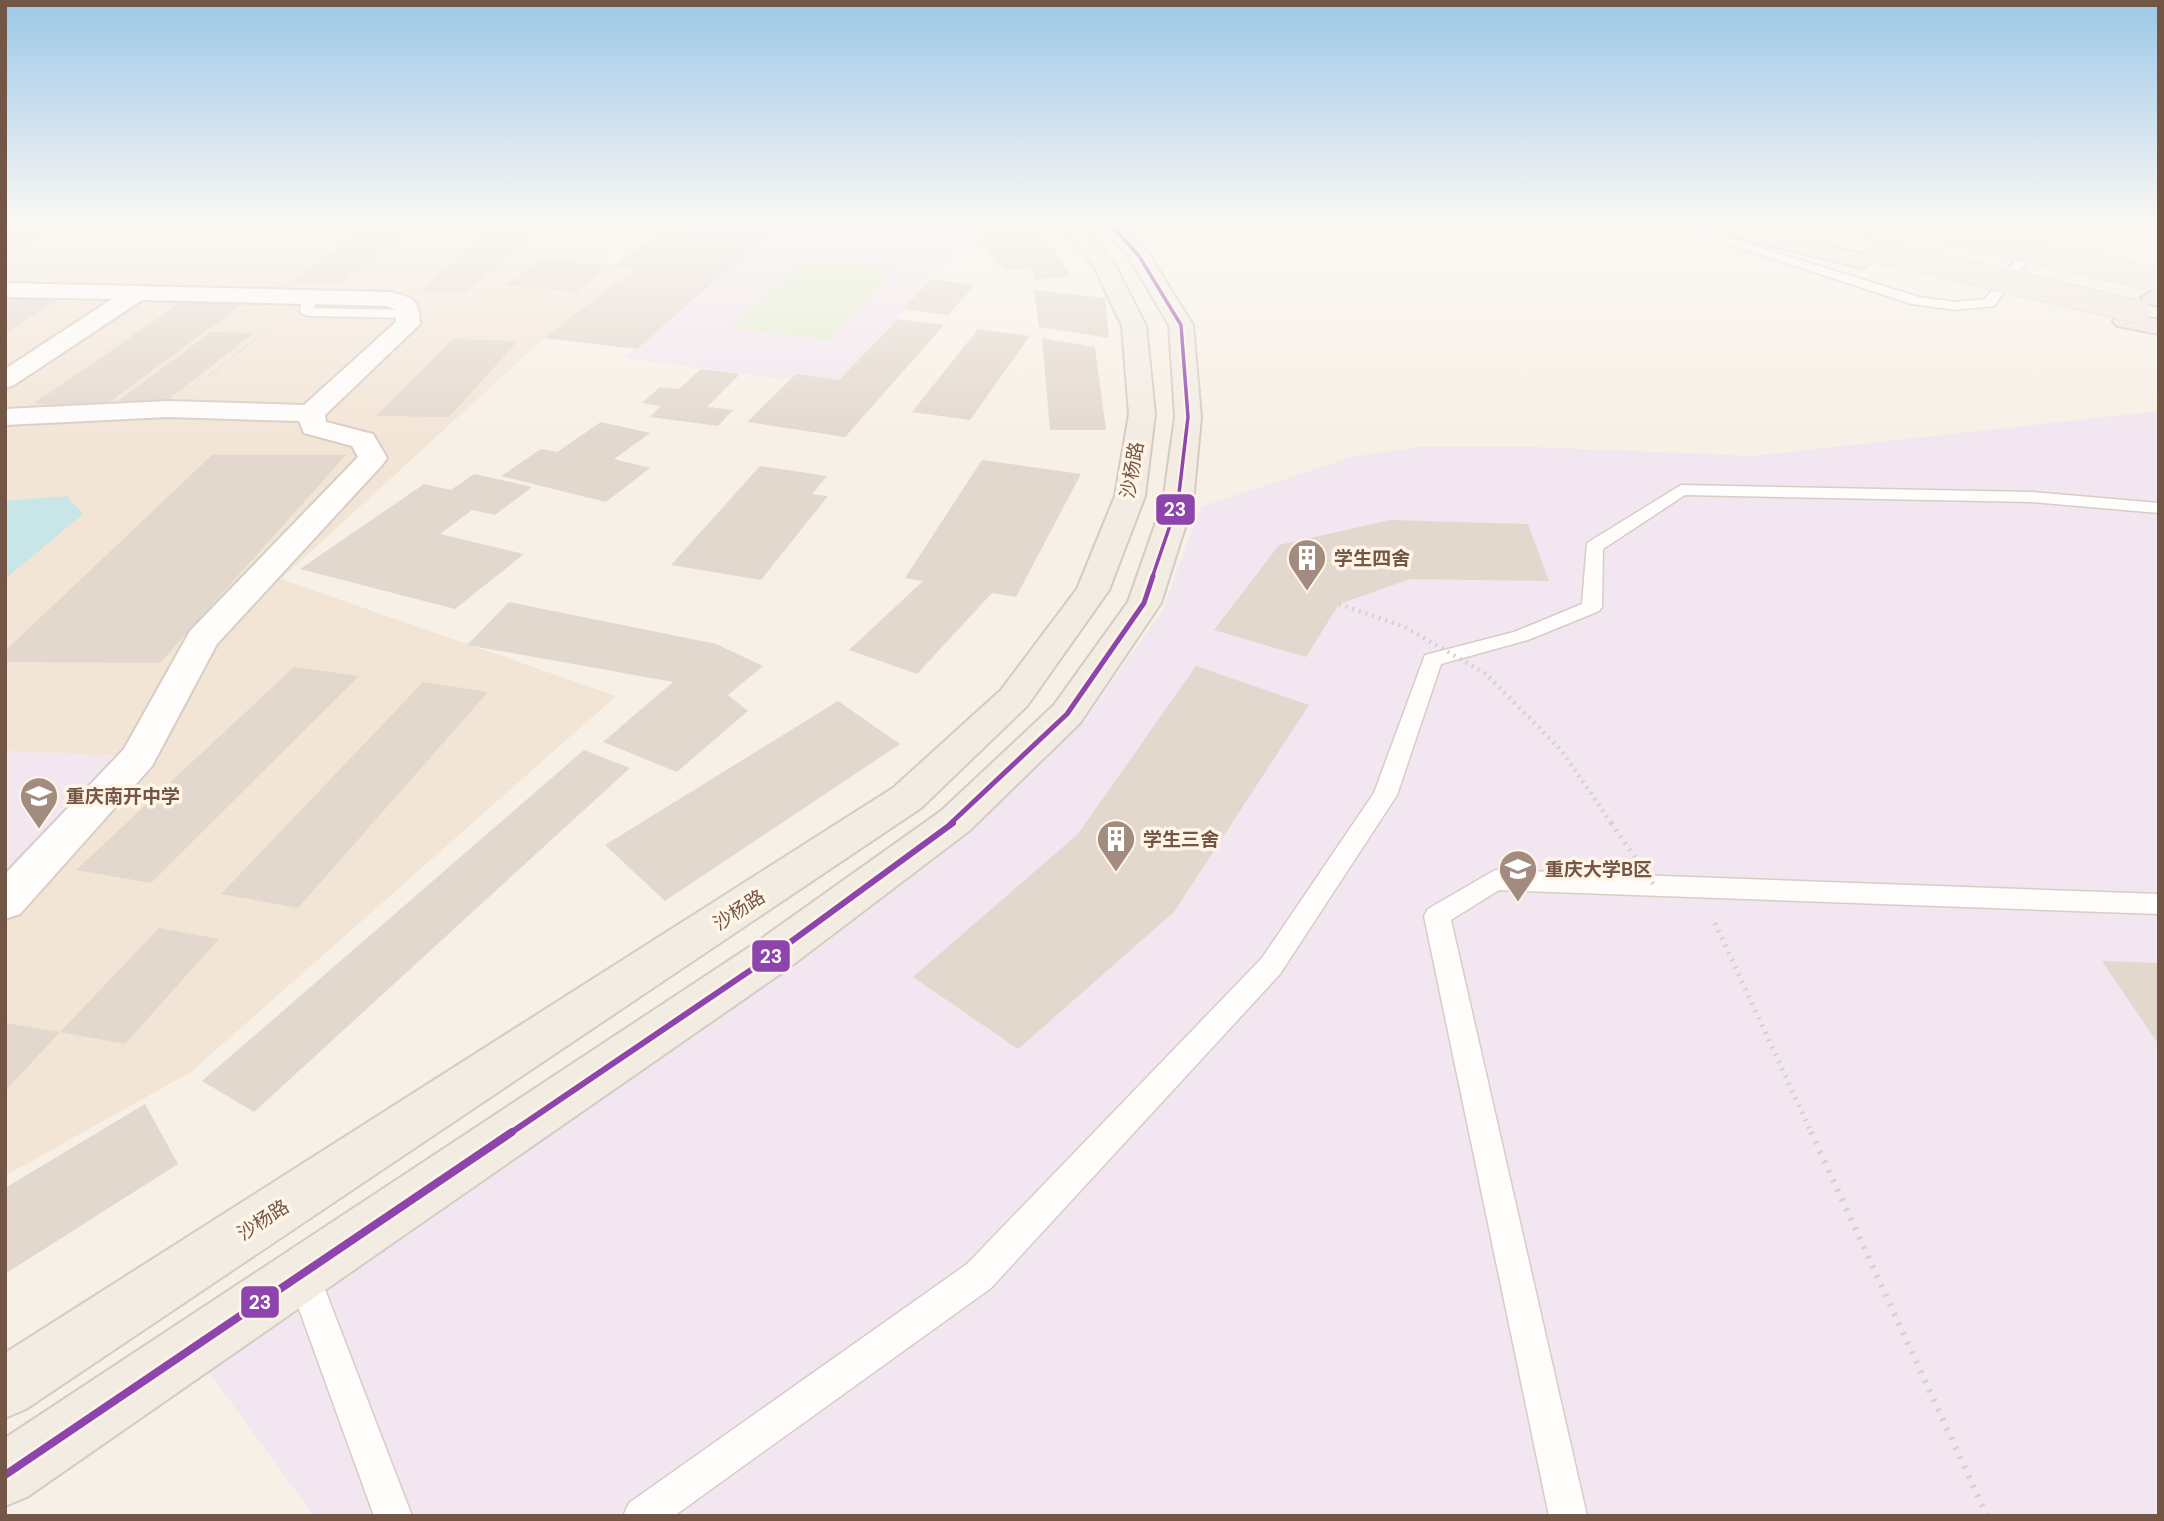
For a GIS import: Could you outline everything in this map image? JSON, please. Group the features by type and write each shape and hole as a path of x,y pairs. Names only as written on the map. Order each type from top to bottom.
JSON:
{"highway":[{"path":"2151,296 2159,327"}],"main road":[{"name":"沙杨路","path":"5,1388 907,798 1014,698 1093,590 1130,496 1142,414 1134,326 1119,296"},
{"path":"5,1475 770,957 955,821 1068,714 1144,603 1178,502 1188,417 1181,325 1163,296"}],"street":[{"path":"5,380 133,296"},
{"path":"5,417 168,410 311,413 408,324 411,314 408,306 390,299 274,296"},
{"path":"5,902 138,757 202,639 373,458 363,440 314,427 311,413"}],"lane":[{"path":"1905,296 1955,306 1989,303 1994,296"},
{"path":"642,1516 979,1276 1271,966 1385,795 1432,660 1521,636 1592,607 1594,547 1681,490 1852,491 2004,496 2159,508"},
{"path":"1568,1516 1437,916 1495,880 2159,904"},
{"path":"302,1273 393,1516"}],"path":[{"path":"168,410 309,297"},
{"path":"1339,604 1405,627 1486,674 1561,750 1654,886"},
{"path":"1698,887 1987,1516"}],"shaded area":[{"path":"5,296 599,296 544,338 281,579 616,696 191,1072 5,1176 5,902 137,757 5,751"},
{"path":"598,296 915,296 898,319 839,380 796,374 789,380 624,358 636,349 544,338"},
{"name":"重庆大学B区","path":"2159,411 2159,1516 314,1516 204,1365 792,969 961,837 1084,721 1162,611 1201,507 1352,457 1419,447 1533,447 1754,456"},
{"name":"重庆南开中学","path":"5,751 138,757 5,902"}],"green space":[{"path":"765,296 870,296 829,340 730,328"}],"water":[{"path":"67,496 83,514 5,579 5,501"}],"building":[{"path":"9,296 65,296 5,333 5,298"},
{"path":"599,296 698,296 637,349 544,338"},
{"path":"915,296 965,296 948,315 903,309"},
{"path":"1035,296 1105,298 1109,338 1039,327"},
{"path":"186,299 248,300 104,406 33,404"},
{"path":"898,319 944,325 845,437 747,422 796,374 839,380"},
{"path":"978,329 1030,336 970,420 912,412"},
{"path":"211,332 254,333 165,402 118,401"},
{"path":"1042,338 1095,347 1106,430 1050,430"},
{"path":"453,339 518,341 449,417 376,416"},
{"path":"701,369 740,374 707,407 733,410 718,426 650,417 661,406 642,403 660,387 679,389"},
{"path":"601,422 650,433 614,459 650,468 606,502 501,476 541,449 557,452"},
{"path":"212,455 346,455 160,663 5,662 5,651"},
{"path":"982,460 1081,474 1016,597 992,593 917,674 849,650 923,581 905,578"},
{"path":"760,466 827,476 812,494 828,496 761,580 671,565"},
{"path":"474,474 532,487 495,515 472,510 440,534 524,554 455,609 300,569 424,484 451,490"},
{"name":"学生四舍","path":"1390,520 1528,524 1549,581 1410,579 1339,604 1306,657 1214,630 1279,545"},
{"path":"509,602 716,644 763,666 728,695 748,711 677,772 603,742 673,682 467,645"},
{"name":"学生三舍","path":"1196,666 1309,705 1174,912 1018,1049 913,977 1078,834"},
{"path":"294,667 359,676 151,883 76,870"},
{"path":"423,682 488,692 298,908 221,894"},
{"path":"838,701 900,744 665,901 605,845"},
{"path":"584,750 630,768 254,1112 202,1081"},
{"path":"159,928 219,939 125,1044 60,1032"},
{"path":"2102,961 2159,963 2159,1045"},
{"path":"5,1023 60,1032 5,1091"},
{"path":"145,1104 178,1164 5,1274 5,1188"}],"transit line":[{"name":"23","path":"5,1475 770,957 955,821 1067,714 1144,603 1178,502 1188,417 1181,325 1163,296"}],"place":[{"name":"学生四舍","path":"1307,592"},
{"name":"重庆南开中学","path":"39,830"},
{"name":"学生三舍","path":"1116,873"},
{"name":"重庆大学B区","path":"1518,903"}]}
